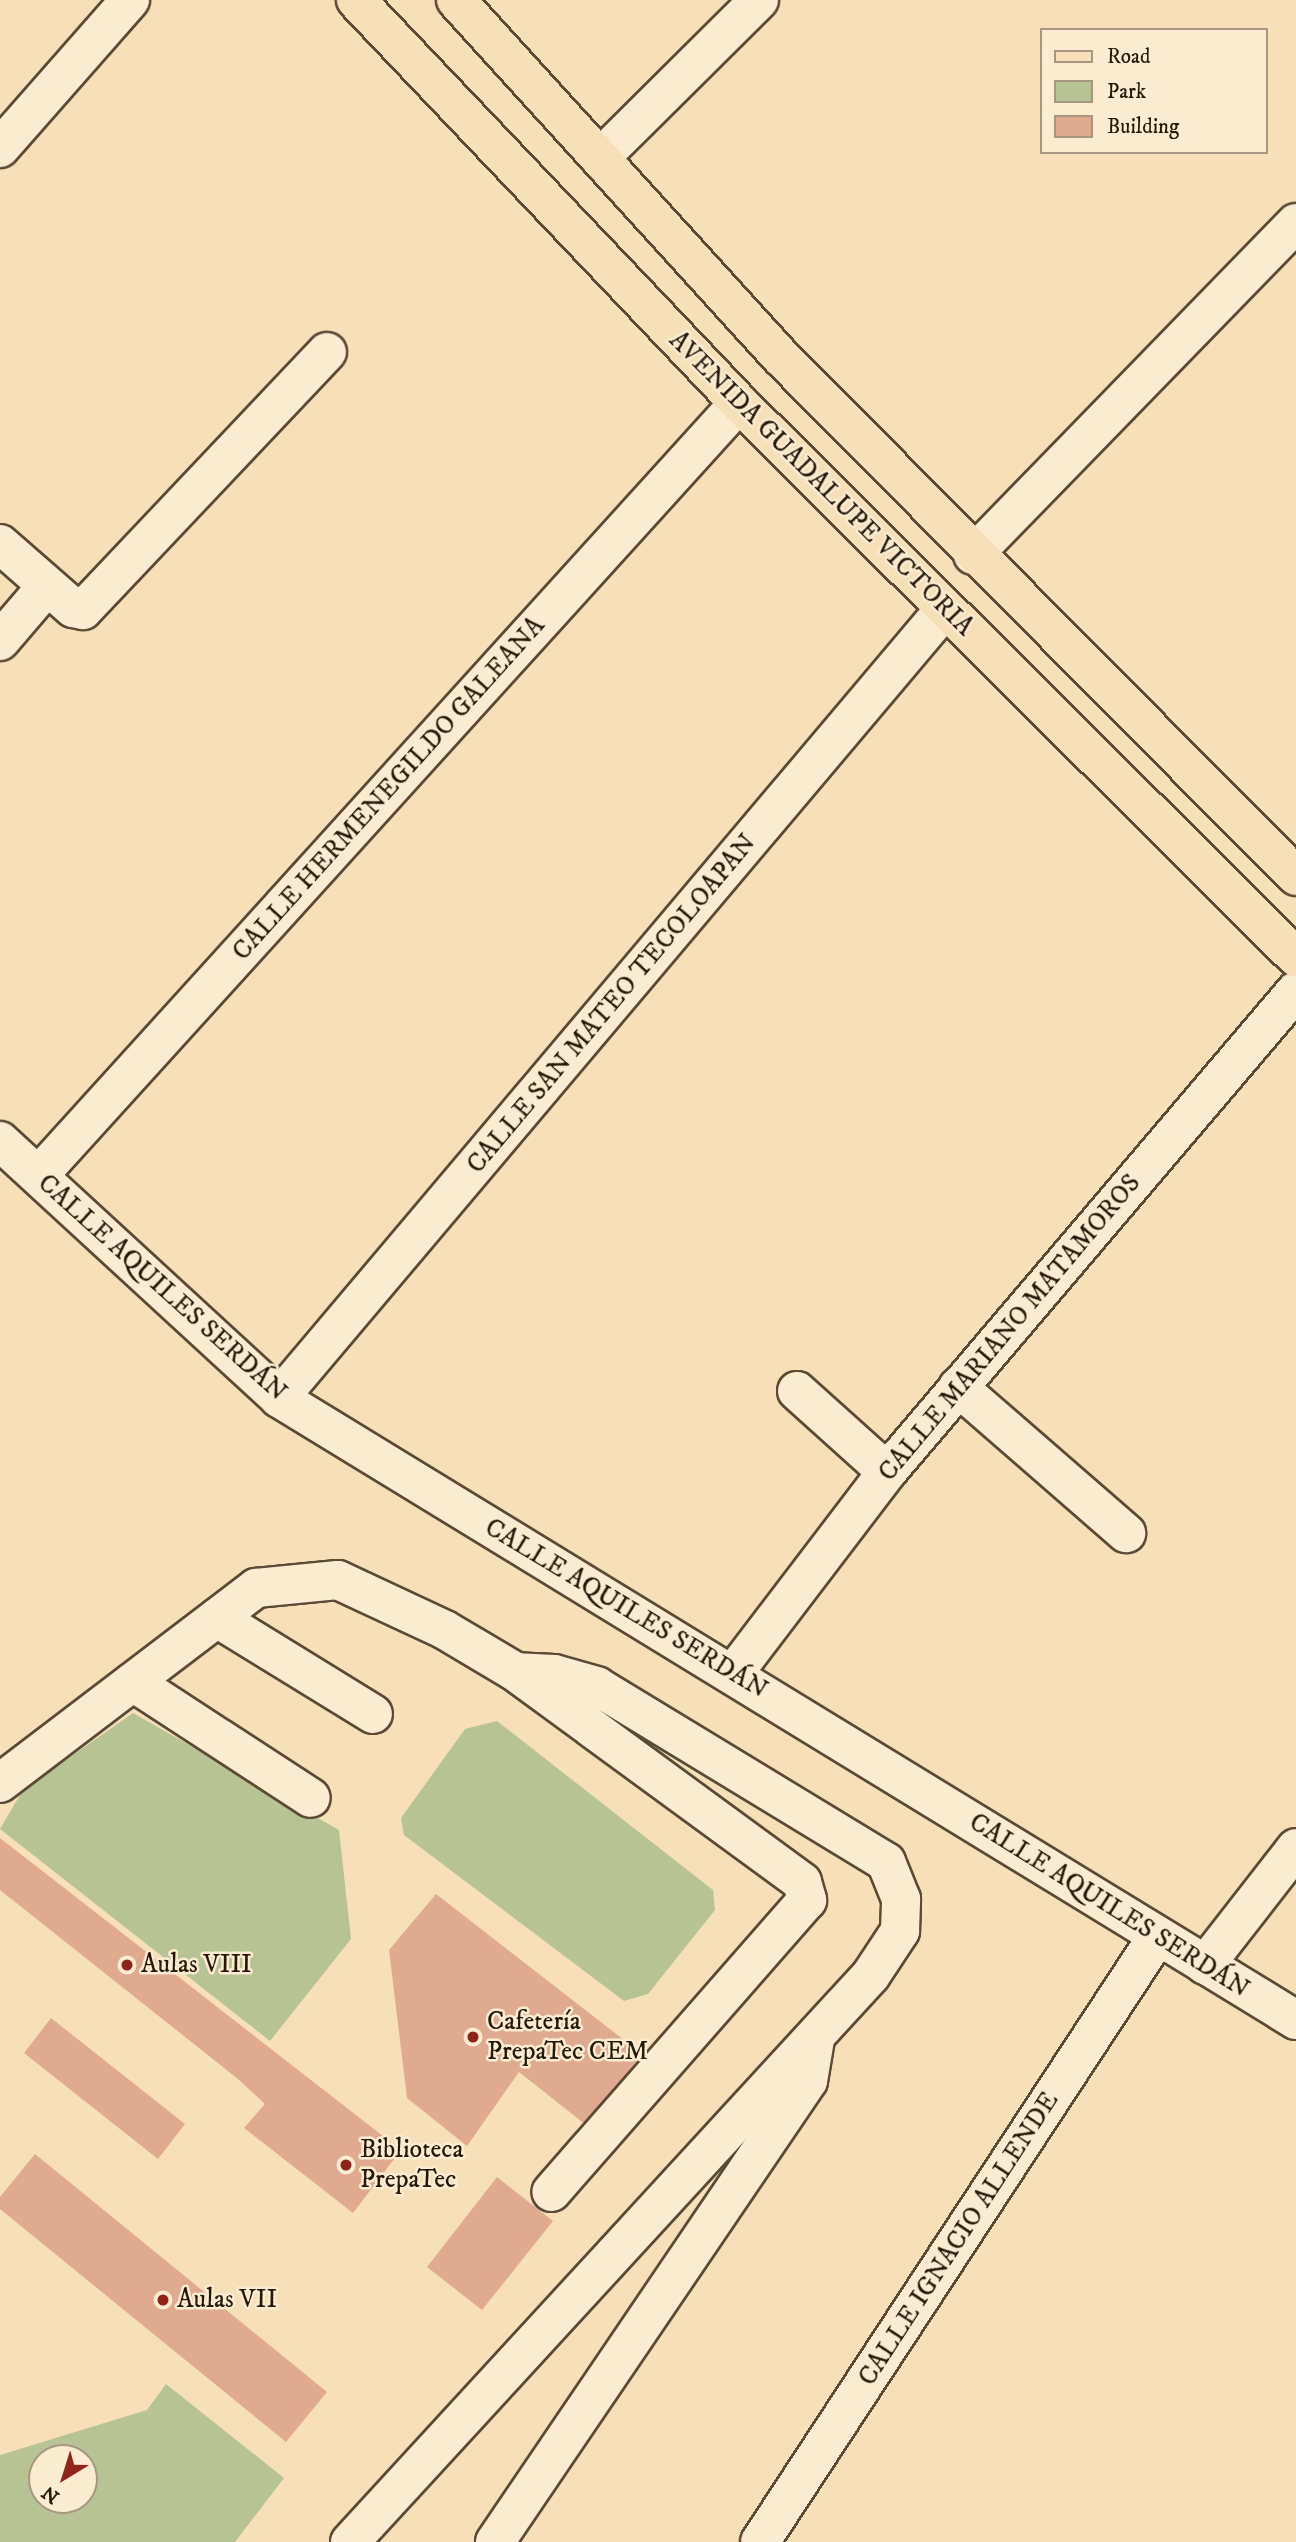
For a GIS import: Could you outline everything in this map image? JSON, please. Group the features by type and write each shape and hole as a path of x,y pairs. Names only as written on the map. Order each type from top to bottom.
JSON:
{"main road":[{"name":"AVENIDA GUADALUPE VICTORIA","path":"356,0 739,403 944,610 1296,957"},
{"path":"456,0 781,357 973,555 1296,876"}],"street":[{"path":"0,148 130,0"},
{"path":"600,158 759,0"},
{"path":"973,555 1296,223"},
{"path":"0,544 73,608 83,610 327,352"},
{"name":"CALLE HERMENEGILDO GALEANA","path":"39,1175 739,403"},
{"path":"0,641 47,586"},
{"name":"CALLE SAN MATEO TECOLOAPAN","path":"279,1398 944,610"},
{"name":"CALLE MARIANO MATAMOROS","path":"733,1674 887,1472 1296,991"},
{"name":"CALLE AQUILES SERDÁN","path":"0,1141 279,1398 1296,2020"},
{"path":"958,1387 1126,1532"},
{"path":"797,1391 887,1472"},
{"path":"0,1783 256,1588 338,1580 445,1630 514,1671 802,1882 807,1900 551,2192"},
{"path":"217,1618 373,1714"},
{"path":"350,2542 871,1975 900,1931 901,1899 886,1862 597,1686 554,1674 514,1671"},
{"path":"133,1682 311,1798"},
{"path":"1205,1965 1296,1848"},
{"name":"CALLE IGNACIO ALLENDE","path":"760,2542 1157,1937"},
{"path":"495,2542 808,2081 815,2036"}],"green space":[{"path":"133,1713 339,1830 351,1939 270,2041 0,1829 23,1790"},
{"path":"497,1721 713,1890 715,1910 648,1994 624,2001 404,1835 401,1818 465,1729"},
{"path":"166,2384 284,2478 235,2542 0,2542 0,2455 28,2446 28,2514 98,2514 98,2444 36,2444 147,2410"}],"building":[{"name":"Aulas VIII","path":"0,1838 401,2150 353,2213 244,2128 265,2104 238,2079 0,1890"},
{"name":"Cafetería PrepaTec CEM","path":"436,1894 642,2054 586,2125 519,2072 467,2146 407,2098 389,1950"},
{"path":"51,2018 185,2124 158,2159 24,2053"},
{"name":"Aulas VII","path":"35,2154 327,2392 286,2442 0,2209 0,2197"},
{"path":"497,2177 553,2221 482,2310 427,2267"}],"place":[{"name":"Aulas VIII","path":"127,1965"},
{"name":"Cafetería PrepaTec CEM","path":"473,2037"},
{"name":"Biblioteca PrepaTec","path":"346,2165"},
{"name":"Aulas VII","path":"163,2300"}]}
